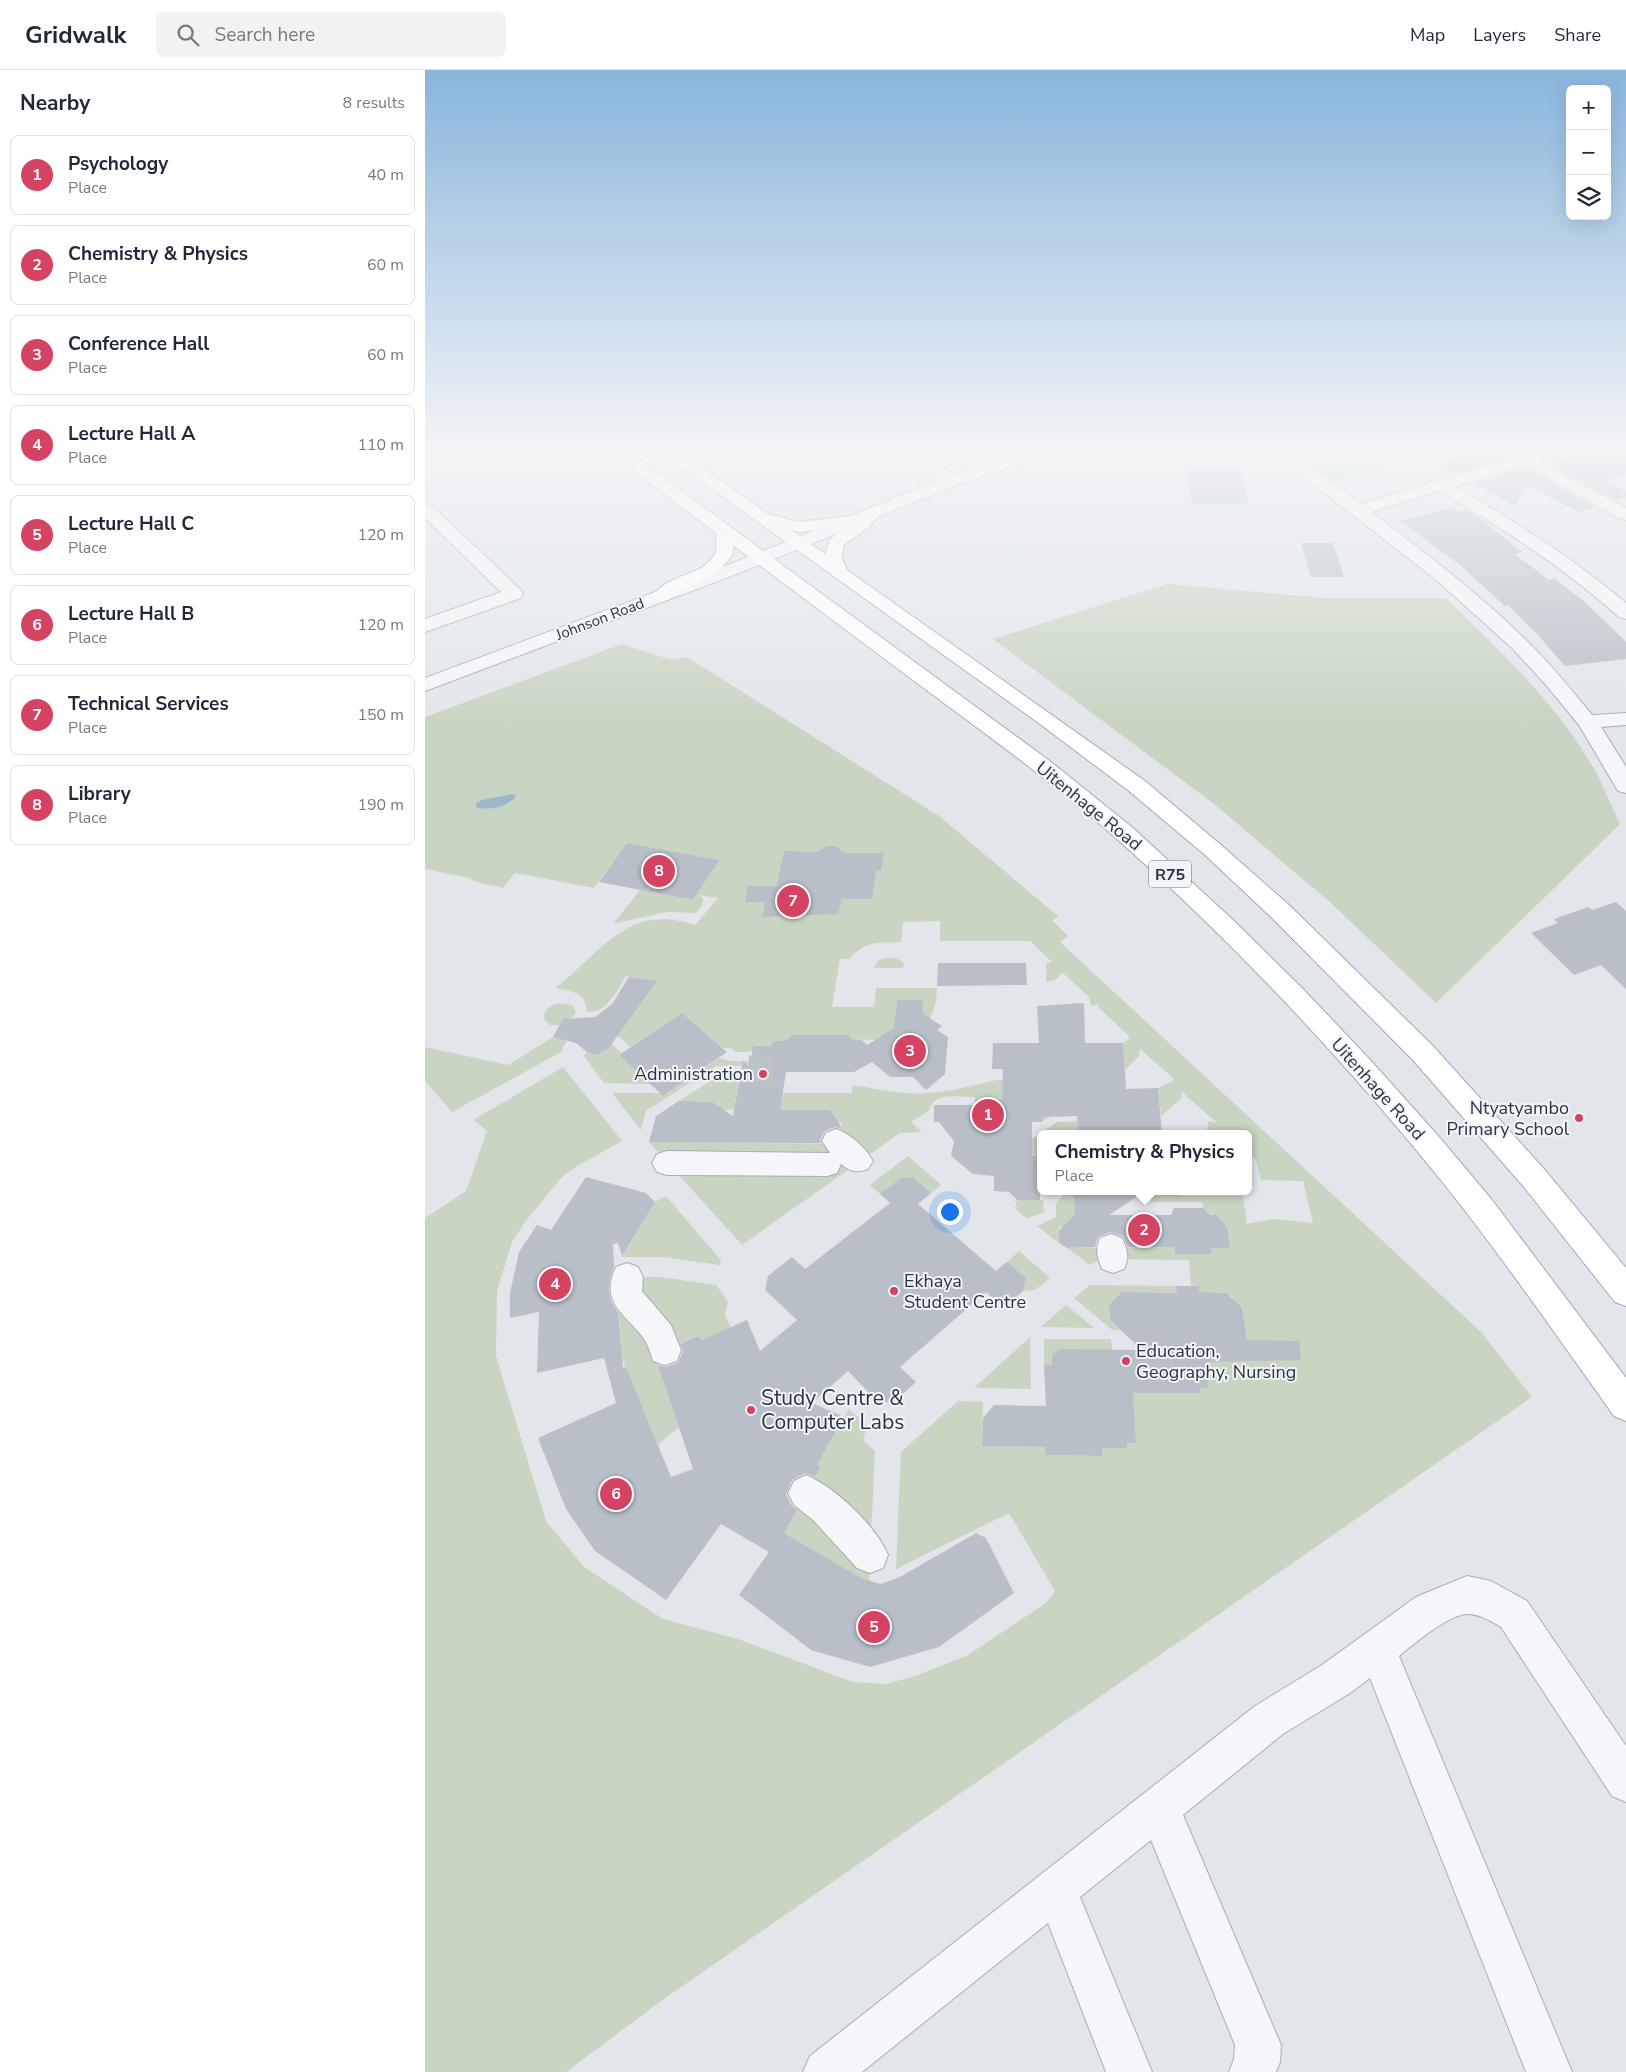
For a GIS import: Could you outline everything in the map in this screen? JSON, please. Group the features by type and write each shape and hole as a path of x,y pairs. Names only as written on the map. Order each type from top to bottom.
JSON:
{"main road":[{"path":"663,594 669,588 718,563 724,553 725,541"},
{"name":"Uitenhage Road","path":"738,541 977,717 1063,783 1149,855 1225,926 1357,1063 1432,1148 1626,1404"},
{"path":"838,541 833,551 833,558 838,571"},
{"name":"R75","path":"798,543 966,661 1137,786 1213,850 1280,911 1355,984 1461,1094 1534,1178 1626,1292"}],"street":[{"path":"425,626 514,594 450,541"},
{"name":"Johnson Road","path":"425,685 802,541"},
{"path":"1397,541 1452,583 1526,650 1587,722 1626,786"},
{"path":"1533,541 1626,613"},
{"path":"1587,722 1626,719"},
{"path":"686,1156 832,1152 858,1161"},
{"path":"627,1276 626,1295 660,1335 665,1350"},
{"path":"806,1493 826,1507 870,1555"},
{"path":"826,2072 1269,1720 1336,1679 1429,1610 1467,1595 1491,1600 1514,1614 1626,1782"},
{"path":"1377,1648 1549,2072"},
{"path":"1159,1808 1258,2046 1257,2062 1253,2072"},
{"path":"1056,1889 1129,2072"}],"green space":[{"path":"1167,584 1326,598 1446,598 1523,676 1559,717 1594,769 1620,824 1436,1003 1331,903 1214,804 993,639"},
{"path":"622,644 672,660 687,657 939,816 1059,917 1052,920 1068,936 1060,942 1481,1332 1532,1397 661,2001 566,2072 425,2072 425,1218 466,1191 487,1131 473,1120 563,1067 622,1141 574,1168 561,1178 525,1222 512,1242 497,1291 496,1356 546,1521 584,1567 663,1619 738,1639 853,1682 886,1684 915,1676 968,1655 1046,1603 1055,1591 1009,1513 896,1569 901,1452 958,1401 983,1402 982,1442 986,1446 1045,1447 1045,1455 1101,1456 1102,1448 1127,1448 1099,1393 1200,1393 1200,1388 1209,1388 1207,1366 1199,1366 1160,1331 1112,1330 1074,1298 1090,1285 1176,1286 1177,1293 1122,1292 1109,1306 1110,1320 1114,1324 1233,1326 1244,1321 1242,1305 1234,1305 1233,1298 1226,1293 1199,1292 1199,1286 1191,1286 1189,1260 1103,1259 1090,1265 1067,1248 1174,1247 1175,1254 1212,1254 1211,1248 1226,1248 1230,1243 1228,1227 1221,1227 1220,1220 1203,1208 1202,1202 1151,1202 1150,1195 1243,1196 1247,1224 1274,1219 1313,1223 1303,1181 1261,1180 1256,1160 1252,1156 1252,1130 1207,1130 1208,1121 1217,1123 1182,1092 1181,1099 1161,1116 1158,1088 1173,1081 1173,1078 1140,1049 1139,1056 1125,1070 1123,1043 1130,1038 1097,1004 1091,1006 1089,997 1062,972 1056,979 1046,982 1046,963 1052,962 1030,941 940,941 940,921 903,922 901,942 873,944 861,948 850,959 840,959 832,1007 874,1007 876,988 937,988 933,1010 929,1019 921,1028 922,1000 897,1000 894,1028 875,1040 852,1039 847,1035 793,1035 787,1040 775,1041 762,1049 735,1052 731,1048 722,1048 682,1013 630,1047 617,1035 656,981 626,976 610,1001 599,1010 593,1012 586,1011 586,1005 581,996 555,988 617,934 634,925 651,920 672,920 695,925 718,898 698,895 703,899 702,905 696,913 666,912 613,924 640,890 693,900 718,860 627,843 594,888 515,873 503,888 476,882 469,878 425,869 425,717"},
{"path":"883,958 899,960 904,964 903,968 874,968 878,961"},
{"path":"558,1003 572,1005 576,1011 566,1023 550,1025 544,1019 545,1013 550,1007"},
{"path":"553,1037 567,1040 561,1052 452,1112 425,1081 425,1047 508,1065"},
{"path":"611,1043 621,1053 619,1055 650,1084 604,1083 584,1056 587,1052 596,1055 608,1048"},
{"path":"719,1058 730,1061 751,1061 750,1066 716,1066 646,1111 641,1130 612,1093 660,1093 663,1096"},
{"path":"718,1076 744,1076 743,1081 739,1081 735,1104 740,1109 717,1110 718,1106 700,1101 668,1108"},
{"path":"997,1080 1042,1080 1052,1116 1042,1122 1042,1086 1002,1100 975,1100 975,1097 947,1096 936,1100 929,1111 911,1122 922,1132 900,1133 742,1245 649,1142 832,1144 840,1139 842,1122 836,1122 830,1110 764,1110 765,1104 781,1104 783,1093 852,1093 853,1085 918,1093 954,1090"},
{"path":"1077,1121 1078,1130 1045,1130 1057,1122"},
{"path":"1037,1136 1037,1156 1018,1155 1023,1145"},
{"path":"908,1156 941,1185 931,1193 913,1177 901,1178 880,1194 870,1185"},
{"path":"1098,1195 1068,1222 1068,1227 1059,1227 1059,1243 1037,1226 1056,1217 1056,1204 1062,1196"},
{"path":"666,1196 721,1260 720,1265 663,1257 622,1257 655,1202"},
{"path":"1017,1200 1043,1200 1044,1212 1027,1219 1015,1208"},
{"path":"1019,1251 1050,1278 1035,1290 1023,1291 1026,1278 1007,1262"},
{"path":"627,1277 660,1277 716,1285 728,1301 725,1315 731,1328 702,1340 698,1336 655,1354 679,1427 658,1445 622,1358 616,1280"},
{"path":"1066,1305 1094,1328 1041,1327"},
{"path":"1030,1337 1031,1389 974,1388"},
{"path":"1044,1339 1111,1339 1112,1350 1052,1365 1044,1365"},
{"path":"849,1409 867,1425 863,1440 875,1451 869,1581 686,1476 708,1459 797,1509 821,1467 817,1465"}],"water":[{"path":"512,794 516,796 513,800 503,805 492,808 476,807 476,803 479,801"}],"building":[{"path":"1428,541 1509,541 1522,552 1515,554 1549,580 1555,579 1586,603 1626,642 1626,659 1565,666 1508,605 1505,606 1460,565"},
{"path":"1301,543 1333,543 1344,577 1311,577"},
{"path":"627,843 719,860 693,900 599,882"},
{"path":"827,846 835,846 845,853 884,853 881,871 876,871 872,899 842,899 838,914 762,917 765,902 745,902 748,886 777,886 784,851 818,852"},
{"path":"1616,902 1626,911 1626,989 1601,965 1574,975 1531,933 1558,923 1554,919 1588,907 1592,910"},
{"path":"938,963 1026,963 1027,985 937,986"},
{"path":"629,977 657,981 608,1049 596,1055 587,1052 576,1043 553,1037 563,1019 595,1017 612,1004"},
{"path":"897,1000 922,1000 923,1014 942,1026 937,1030 948,1037 945,1074 926,1090 913,1077 890,1077 872,1062 854,1072 786,1072 780,1110 830,1110 841,1126 841,1129 835,1127 825,1131 820,1140 821,1143 649,1142 656,1116 679,1101 712,1102 733,1116 743,1061 750,1068 753,1046 770,1046 775,1041 787,1040 793,1035 848,1035 852,1039 862,1040 867,1045 894,1028"},
{"path":"1084,1003 1085,1043 1123,1043 1126,1089 1158,1088 1162,1130 1078,1130 1077,1116 1042,1117 1042,1122 1032,1122 1032,1156 1037,1156 1037,1195 1040,1195 1040,1200 1017,1200 1009,1192 994,1191 994,1176 973,1174 951,1156 954,1141 939,1122 934,1122 934,1105 975,1105 975,1100 1002,1100 1003,1069 992,1069 993,1043 1039,1043 1037,1006"},
{"path":"682,1013 727,1052 663,1096 619,1055"},
{"path":"586,1177 646,1193 655,1202 622,1256 618,1243 613,1244 614,1266 609,1291 611,1301 618,1312 623,1368 626,1367 671,1477 693,1469 658,1365 666,1367 678,1363 683,1351 680,1344 698,1336 702,1340 747,1320 760,1351 797,1320 765,1290 768,1276 792,1257 805,1269 890,1203 880,1194 901,1178 913,1177 931,1193 918,1204 996,1271 1007,1262 1026,1278 1023,1291 1005,1308 986,1292 900,1367 916,1382 893,1403 877,1401 848,1371 812,1403 844,1417 817,1465 821,1466 815,1477 805,1473 792,1480 786,1494 792,1506 797,1510 784,1533 863,1579 881,1584 900,1577 976,1533 986,1538 1014,1593 939,1647 870,1667 811,1650 739,1595 769,1552 721,1524 666,1600 595,1551 566,1509 538,1438 616,1403 604,1358 537,1373 539,1312 510,1318 510,1293 519,1252 537,1225 551,1230"},
{"path":"1074,1195 1139,1195 1109,1215 1171,1215 1174,1208 1203,1208 1211,1215 1216,1215 1228,1228 1230,1248 1211,1248 1212,1254 1175,1254 1174,1247 1128,1247 1123,1236 1110,1232 1098,1237 1095,1247 1067,1248 1059,1243 1059,1230 1075,1215"},
{"path":"1176,1286 1199,1286 1199,1292 1226,1293 1242,1307 1247,1340 1299,1341 1301,1360 1206,1362 1209,1388 1200,1388 1200,1393 1133,1393 1136,1443 1127,1443 1127,1448 1102,1448 1102,1456 1045,1455 1045,1447 982,1446 983,1418 994,1405 1046,1406 1044,1365 1052,1365 1052,1355 1059,1349 1142,1350 1110,1320 1109,1305 1122,1292 1177,1293"}],"tunnel":[{"path":"749,1071 773,1071"}],"place":[{"name":"Library","path":"659,871"},
{"name":"Technical Services","path":"793,901"},
{"name":"Conference Hall","path":"910,1051"},
{"name":"Administration","path":"763,1074"},
{"name":"Psychology","path":"988,1115"},
{"name":"Ntyatyambo Primary School","path":"1579,1118"},
{"name":"Chemistry & Physics","path":"1144,1230"},
{"name":"Lecture Hall A","path":"555,1284"},
{"name":"Ekhaya Student Centre","path":"894,1291"},
{"name":"Education, Geography, Nursing","path":"1126,1361"},
{"name":"Study Centre & Computer Labs","path":"751,1410"},
{"name":"Lecture Hall B","path":"616,1494"},
{"name":"Lecture Hall C","path":"874,1627"}]}
